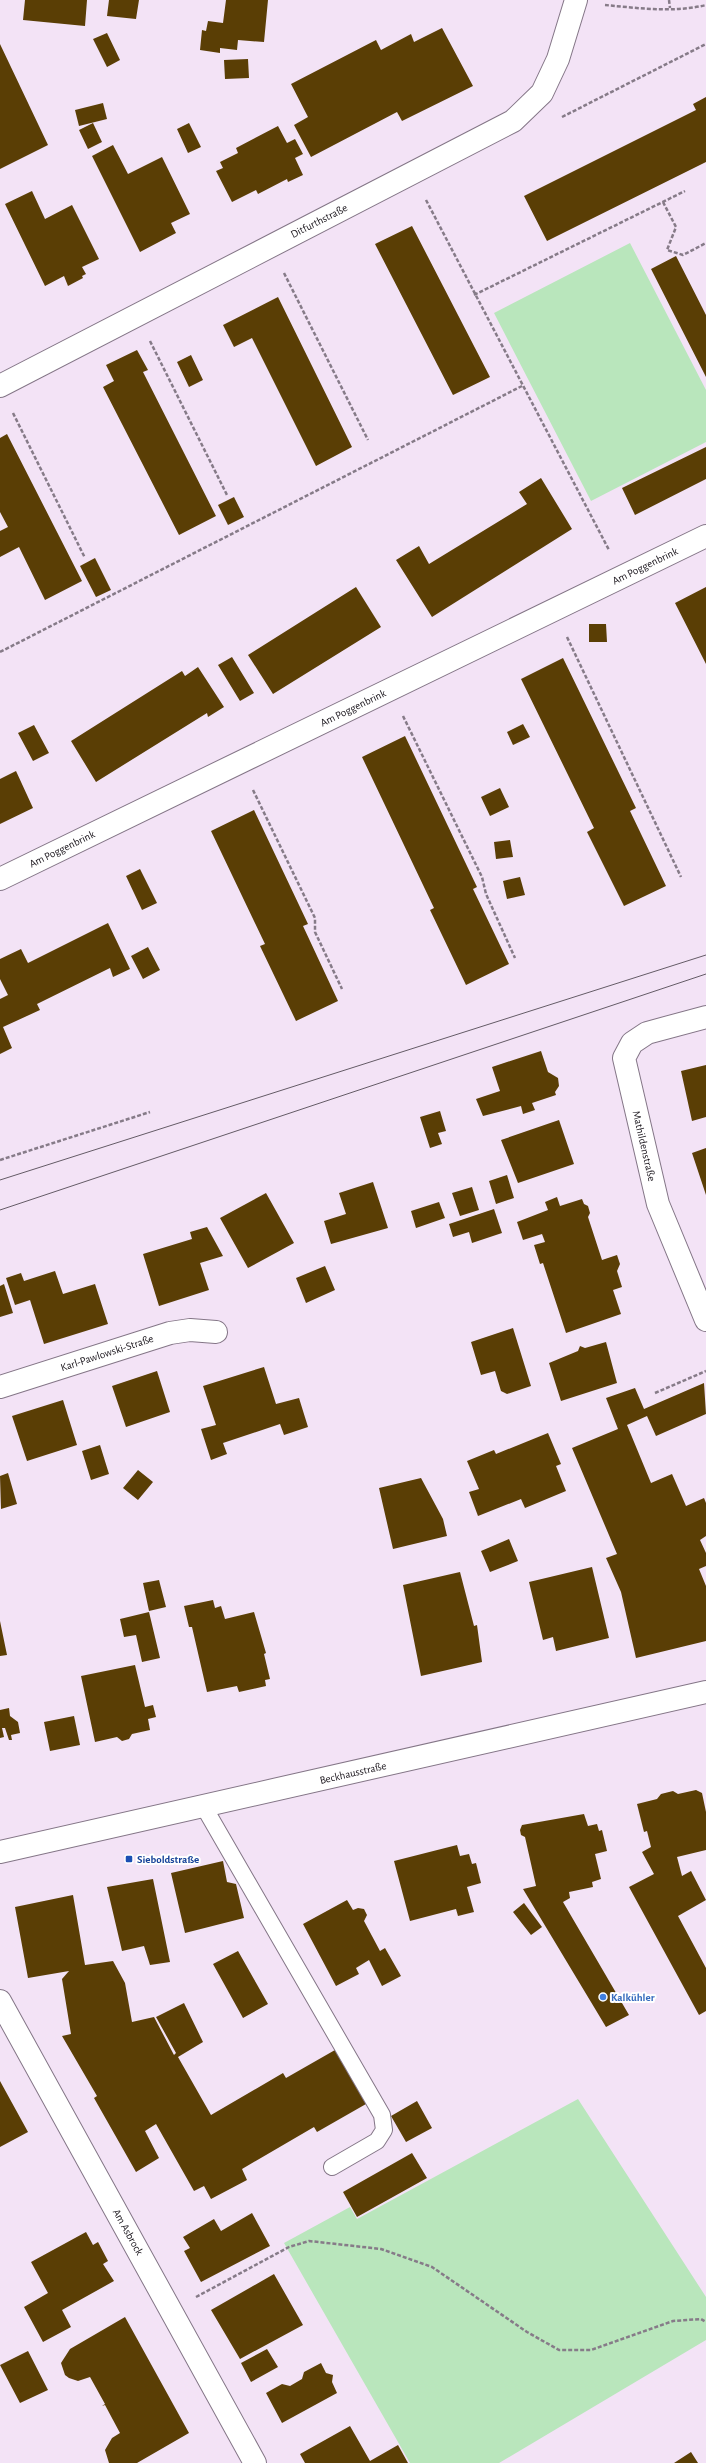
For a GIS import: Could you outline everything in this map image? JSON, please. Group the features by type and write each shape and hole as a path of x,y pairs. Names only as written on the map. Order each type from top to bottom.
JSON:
{"street":[{"name":"Ditfurthstraße","path":"0,386 513,121 542,93 558,59 576,1"},
{"name":"Am Poggenbrink","path":"0,879 706,536"},
{"name":"Mathildenstraße","path":"706,1017 647,1033 632,1043 624,1058 658,1204 706,1320"},
{"name":"Karl-Pawlowski-Straße","path":"0,1387 170,1333 190,1330 216,1332"},
{"name":"Beckhausstraße","path":"0,1852 204,1807 706,1692"},
{"name":"Am Asbrock","path":"0,2001 256,2463"}],"lane":[{"path":"204,1807 382,2115 384,2130 377,2141 332,2167"}],"path":[{"path":"669,0 670,8"},
{"path":"576,1 643,9 695,7 706,4"},
{"path":"561,117 706,44"},
{"path":"412,173 474,295 623,577"},
{"path":"474,295 685,191"},
{"path":"663,202 676,227 666,250 683,255 706,243"},
{"path":"270,246 368,440"},
{"path":"136,315 227,495"},
{"path":"0,652 522,386"},
{"path":"11,408 85,558"},
{"path":"554,611 681,877"},
{"path":"390,690 482,877 486,894 515,958"},
{"path":"240,763 314,918 316,932 342,989"},
{"path":"0,1160 150,1112"},
{"path":"655,1393 706,1371"},
{"path":"171,2311 289,2247 309,2241 380,2249 432,2267 527,2332 559,2350 591,2350 674,2321 701,2319 706,2322"}],"green space":[{"path":"630,243 706,390 706,442 591,501 494,313"},
{"path":"578,2099 706,2297 706,2340 499,2463 410,2463 284,2243 350,2207 357,2219"}],"building":[{"path":"25,0 87,0 85,26 23,20"},
{"path":"109,0 139,0 136,19 107,16"},
{"path":"226,0 268,0 264,42 238,40 237,50 220,48 220,53 200,50 202,30 206,31 208,21 223,23"},
{"path":"442,28 473,86 402,121 397,112 311,157 294,125 308,117 291,84 376,40 381,50 411,34 414,42"},
{"path":"107,33 120,60 107,67 93,39"},
{"path":"0,44 48,145 0,169"},
{"path":"248,59 249,78 225,79 224,60"},
{"path":"706,97 706,162 547,241 524,196 696,110 693,104"},
{"path":"103,103 107,119 79,126 75,110"},
{"path":"93,123 102,142 88,149 79,130"},
{"path":"189,123 201,147 188,153 177,129"},
{"path":"278,126 287,143 295,139 303,154 295,158 303,175 288,182 287,179 258,194 256,190 232,202 216,171 223,168 220,162 238,153 236,148"},
{"path":"113,145 128,174 162,157 190,214 171,223 176,233 140,252 92,156"},
{"path":"32,191 45,219 72,205 99,259 82,267 86,274 82,276 83,278 68,286 64,276 45,286 5,204"},
{"path":"412,226 490,377 453,395 375,244"},
{"path":"676,256 706,315 706,377 651,269"},
{"path":"278,297 352,447 316,466 252,338 234,347 223,325"},
{"path":"137,350 148,370 143,372 216,516 179,535 103,387 114,381 106,365"},
{"path":"191,355 203,380 189,387 177,362"},
{"path":"7,434 82,581 45,600 19,547 0,557 0,531 8,527 0,512 0,438"},
{"path":"706,447 706,479 635,515 622,488"},
{"path":"541,478 572,529 432,617 396,560 419,546 429,564 527,504 519,492"},
{"path":"234,497 244,517 228,525 218,505"},
{"path":"95,558 111,590 96,597 80,566"},
{"path":"356,587 381,627 273,694 248,655"},
{"path":"706,587 706,664 675,603"},
{"path":"589,624 606,624 607,642 589,642"},
{"path":"232,657 254,693 240,701 218,665"},
{"path":"563,658 636,808 630,811 666,886 624,906 587,832 594,828 521,679"},
{"path":"198,667 224,707 208,717 207,713 96,782 71,741 182,671 185,676"},
{"path":"523,724 530,737 513,745 507,732"},
{"path":"34,725 49,753 33,761 18,733"},
{"path":"405,736 477,887 473,889 509,964 466,985 430,910 434,908 362,757"},
{"path":"16,771 33,808 0,824 0,779"},
{"path":"500,788 509,807 490,816 481,797"},
{"path":"254,810 308,924 303,926 338,1001 296,1021 260,946 265,944 211,831"},
{"path":"510,840 513,857 496,859 494,842"},
{"path":"140,869 157,903 142,910 126,876"},
{"path":"520,877 525,895 507,899 503,881"},
{"path":"108,923 130,969 113,977 110,968 37,1004 40,1010 3,1027 12,1048 0,1054 0,999 8,995 0,979 0,959 21,949 28,963"},
{"path":"148,947 160,970 143,979 131,956"},
{"path":"541,1051 548,1072 558,1078 559,1086 555,1092 556,1095 532,1103 535,1110 523,1114 521,1106 483,1116 476,1099 500,1091 492,1067"},
{"path":"706,1065 706,1117 692,1121 681,1071"},
{"path":"440,1111 446,1131 438,1133 442,1144 430,1148 420,1117"},
{"path":"559,1120 574,1164 518,1183 501,1140"},
{"path":"706,1148 706,1195 692,1153"},
{"path":"507,1175 514,1198 496,1204 489,1181"},
{"path":"373,1182 388,1228 331,1244 324,1221 346,1214 339,1193"},
{"path":"472,1187 479,1210 460,1216 452,1193"},
{"path":"266,1193 294,1243 248,1268 220,1218"},
{"path":"557,1197 560,1206 582,1199 584,1204 588,1206 590,1213 588,1217 602,1260 617,1255 620,1264 617,1271 622,1287 613,1290 621,1314 566,1333 543,1263 540,1264 534,1245 545,1242 542,1234 523,1240 517,1222 548,1210 545,1202"},
{"path":"439,1202 445,1218 416,1228 411,1211"},
{"path":"494,1209 502,1233 472,1243 469,1232 453,1237 449,1224"},
{"path":"207,1227 223,1256 200,1263 209,1290 159,1306 143,1254 192,1239 190,1232"},
{"path":"325,1266 335,1290 306,1303 296,1278"},
{"path":"55,1271 63,1294 95,1284 108,1324 44,1344 30,1300 15,1305 6,1278 21,1273 24,1281"},
{"path":"4,1284 13,1313 0,1317 0,1286"},
{"path":"513,1328 531,1386 507,1394 501,1391 495,1371 481,1375 471,1342"},
{"path":"606,1342 617,1383 561,1401 549,1363 578,1351 580,1346 585,1348"},
{"path":"264,1367 276,1404 299,1398 308,1427 284,1435 280,1424 223,1443 227,1454 211,1460 201,1429 216,1425 203,1386"},
{"path":"157,1371 170,1412 126,1427 112,1386"},
{"path":"704,1383 706,1414 656,1436 647,1416 627,1425 651,1483 672,1474 686,1506 704,1498 706,1503 706,1536 700,1540 706,1553 706,1566 699,1569 706,1586 706,1641 636,1658 621,1592 606,1558 617,1554 572,1448 618,1429 606,1398 635,1388 644,1409"},
{"path":"63,1400 77,1445 27,1461 12,1416"},
{"path":"548,1433 561,1464 556,1466 566,1491 525,1508 521,1499 478,1516 469,1492 479,1489 467,1461 494,1450 496,1454"},
{"path":"100,1445 109,1474 91,1480 82,1451"},
{"path":"138,1470 153,1482 138,1500 123,1488"},
{"path":"8,1473 17,1504 1,1509 0,1476"},
{"path":"421,1478 443,1519 447,1536 393,1549 379,1488"},
{"path":"509,1539 518,1561 490,1572 481,1551"},
{"path":"592,1567 609,1638 556,1651 553,1637 543,1640 529,1582"},
{"path":"460,1572 474,1626 477,1625 482,1662 421,1676 403,1585"},
{"path":"159,1580 166,1607 149,1611 143,1583"},
{"path":"213,1600 215,1608 221,1606 225,1619 254,1612 266,1653 264,1654 270,1679 265,1680 266,1686 239,1692 237,1686 207,1692 192,1627 189,1627 184,1606"},
{"path":"149,1612 160,1658 142,1662 136,1635 124,1637 120,1619"},
{"path":"0,1621 7,1655 0,1656"},
{"path":"135,1665 145,1707 153,1705 156,1717 148,1719 150,1730 132,1734 129,1739 122,1741 117,1737 95,1742 81,1676"},
{"path":"9,1708 10,1716 18,1722 20,1733 11,1735 12,1740 9,1740 5,1728 2,1728 4,1737 0,1738 0,1710"},
{"path":"74,1716 80,1745 50,1751 44,1722"},
{"path":"696,1790 702,1793 706,1812 706,1850 677,1857 682,1876 691,1871 706,1900 678,1916 706,1968 706,2011 699,2015 629,1887 654,1874 642,1852 651,1847 647,1831 644,1832 637,1804 657,1799 661,1794 673,1791 678,1794"},
{"path":"584,1814 588,1826 597,1824 599,1831 602,1830 607,1851 595,1854 601,1879 592,1882 593,1887 569,1892 570,1898 563,1902 629,2015 606,2027 523,1889 536,1886 525,1837 521,1835 520,1830 522,1825"},
{"path":"457,1845 460,1856 469,1854 472,1864 476,1863 481,1883 467,1887 474,1912 458,1916 456,1909 410,1921 394,1861"},
{"path":"223,1861 227,1882 236,1884 244,1918 185,1933 171,1873"},
{"path":"153,1879 170,1962 150,1965 144,1946 122,1951 107,1887"},
{"path":"73,1895 85,1965 113,1961 125,1983 132,2022 154,2017 174,2055 176,2053 156,2017 184,2003 203,2042 178,2057 211,2115 283,2073 286,2078 335,2050 366,2104 317,2132 314,2127 242,2169 247,2180 211,2199 204,2186 194,2191 156,2124 145,2131 159,2158 136,2172 94,2098 97,2096 62,2036 71,2034 62,1979 69,1971 28,1978 15,1907"},
{"path":"347,1900 353,1910 358,1908 364,1909 367,1915 364,1921 380,1951 385,1948 401,1976 382,1986 369,1960 356,1968 359,1974 336,1986 303,1924"},
{"path":"524,1903 542,1927 531,1935 513,1912"},
{"path":"238,1951 268,2004 243,2018 213,1964"},
{"path":"0,2081 28,2132 0,2147"},
{"path":"417,2101 432,2128 406,2142 391,2116"},
{"path":"412,2153 427,2178 357,2217 343,2192"},
{"path":"252,2213 270,2246 201,2282 184,2251 190,2248 183,2237 214,2219 221,2231"},
{"path":"86,2232 93,2245 98,2242 108,2261 103,2264 114,2281 62,2310 71,2327 43,2342 24,2307 48,2293 31,2262"},
{"path":"274,2274 303,2325 240,2359 211,2310"},
{"path":"125,2317 189,2433 137,2463 109,2463 105,2450 112,2438 120,2433 105,2405 102,2406 105,2404 90,2377 78,2381 69,2378 65,2375 61,2363 70,2349"},
{"path":"267,2349 278,2367 251,2382 241,2363"},
{"path":"28,2351 48,2390 20,2403 0,2365"},
{"path":"321,2363 326,2373 333,2375 332,2382 337,2393 282,2423 266,2393 282,2384 290,2386 302,2379 304,2372"},
{"path":"350,2426 370,2461 398,2445 408,2463 305,2463 300,2454"},
{"path":"691,2452 698,2463 674,2463"}],"tram line":[{"path":"0,1180 706,955"},
{"path":"0,1210 706,974"}],"place":[{"name":"Sieboldstraße","path":"129,1859"},
{"name":"Kalkühler","path":"603,1997"}]}
